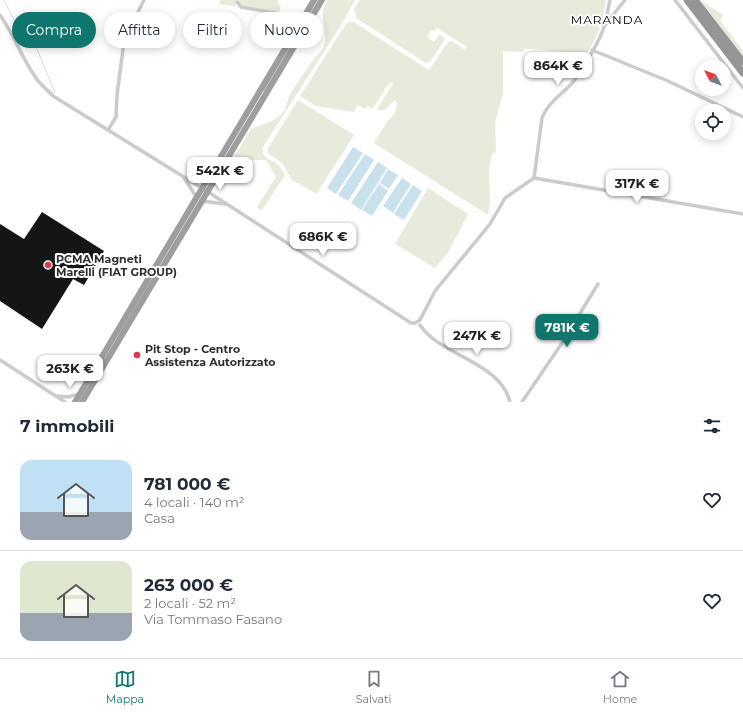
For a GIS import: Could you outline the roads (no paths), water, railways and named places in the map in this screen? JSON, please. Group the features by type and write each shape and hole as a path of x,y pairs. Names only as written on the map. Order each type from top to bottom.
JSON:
{"highway":[{"path":"77,402 314,0"},
{"path":"82,402 322,0"},
{"path":"687,0 743,72"},
{"path":"695,0 743,62"}],"street":[{"path":"108,130 116,118 117,95 123,49 144,0"},
{"path":"311,12 318,0"},
{"path":"534,178 542,118 548,106 575,79 592,50 604,25 610,0"},
{"path":"604,25 626,0"},
{"path":"675,0 743,88"},
{"path":"237,2 241,7 271,12"},
{"path":"0,15 11,30 34,77 53,96 205,190 410,322 419,323 434,339 500,381 509,395 510,402"},
{"path":"77,402 289,48"},
{"path":"592,50 674,84 743,117"},
{"path":"182,176 199,200 208,203 227,204"},
{"path":"419,323 435,291 490,224 506,198 534,178 743,214"},
{"path":"522,402 560,346 598,284"},
{"path":"0,360 65,402"},
{"path":"57,396 68,397 84,392"}],"water":[{"path":"353,147 363,153 336,194 327,188"},
{"path":"365,154 374,160 348,201 338,195"},
{"path":"378,162 387,168 361,210 351,203"},
{"path":"388,169 398,175 389,189 380,183"},
{"path":"402,178 411,184 393,213 383,206"},
{"path":"379,184 388,191 372,216 362,210"},
{"path":"413,185 422,191 404,220 394,214"}],"waterway":[{"path":"4,0 17,26 37,49 55,93"}],"place":[{"name":"PCMA Magneti Marelli (FIAT GROUP)","path":"48,265"},
{"name":"Pit Stop - Centro Assistenza Autorizzato","path":"137,355"}],"district":[{"name":"MARANDA","path":"607,20"}]}
